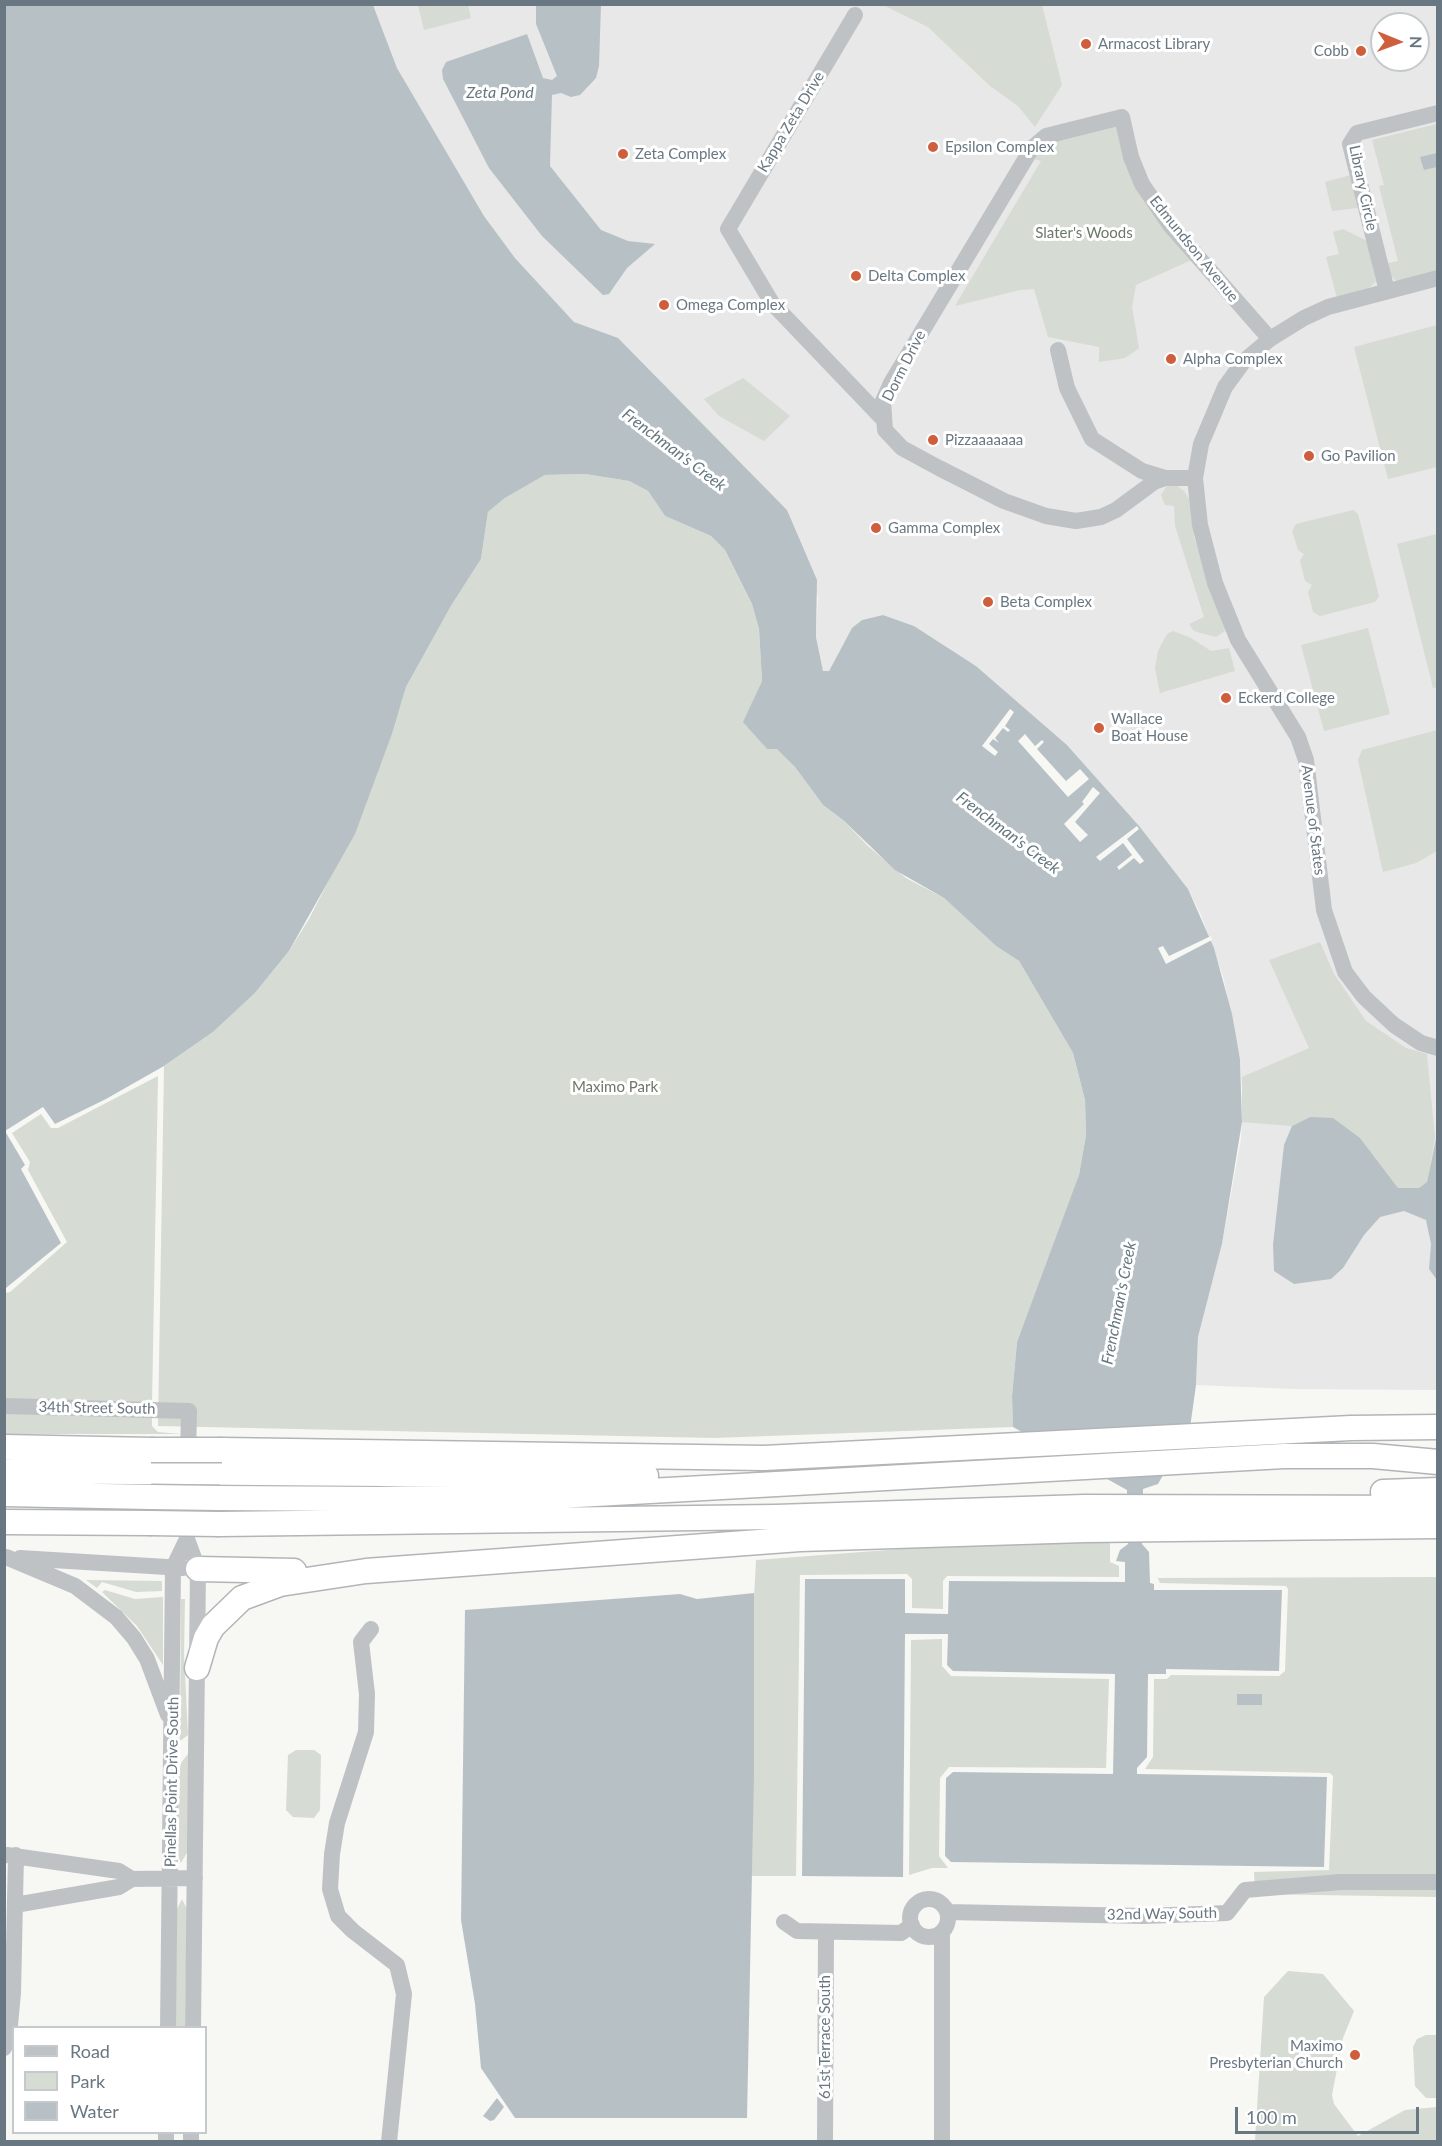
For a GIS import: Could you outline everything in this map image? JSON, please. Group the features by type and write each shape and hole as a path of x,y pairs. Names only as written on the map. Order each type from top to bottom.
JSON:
{"highway":[{"path":"4,1494 377,1500 559,1496 725,1486 1000,1459 1218,1447 1351,1428 1437,1427"},
{"path":"1218,1447 1437,1462"},
{"path":"4,1448 1000,1459"},
{"path":"4,1471 685,1477 725,1486"},
{"path":"1209,1517 1235,1506 1281,1495 1437,1490"},
{"path":"1235,1506 1437,1508"},
{"path":"4,1522 219,1524 776,1516 1209,1517 1437,1526"},
{"path":"197,1668 206,1638 213,1626 242,1598 280,1584 366,1571 1084,1518"},
{"path":"198,1569 366,1571"}],"street":[{"name":"Kappa Zeta Drive","path":"855,15 729,229 772,303 882,418"},
{"name":"Library Circle","path":"1387,291 1350,144 1357,133 1437,113"},
{"name":"Edmundson Avenue","path":"1122,117 1131,157 1142,184 1170,225 1270,339"},
{"name":"Dorm Drive","path":"1122,117 1046,136 1032,148 891,383 883,401 882,418 885,430 902,448 1004,501 1039,514 1076,520 1101,517 1116,510 1159,480"},
{"name":"Avenue of States","path":"1437,278 1328,307 1304,318 1270,339 1244,361 1224,387 1201,444 1195,478 1200,525 1215,583 1238,640 1298,737 1306,760 1324,910 1346,972 1364,997 1394,1025 1421,1044 1437,1048"},
{"path":"1058,350 1067,388 1092,439 1159,480 1195,478"},
{"name":"34th Street South","path":"4,1406 189,1411"},
{"name":"Pinellas Point Drive South","path":"189,1411 187,1539 198,1569 193,2026"},
{"name":"Pinellas Point Drive South","path":"168,2026 173,1760 173,1568 187,1539"},
{"path":"5,1557 198,1569"},
{"path":"5,1557 75,1586 101,1604 123,1625 151,1666 164,1700 173,1736"},
{"path":"370,1629 361,1642 367,1694 366,1732 337,1823 330,1889 338,1916 352,1931 397,1965 404,1994 389,2142"},
{"path":"173,1760 183,1749 196,1743"},
{"path":"4,2048 9,2036 13,1993 15,1905 10,1855 100,1868 119,1872 132,1879 195,1878"},
{"path":"100,1868 100,1890"},
{"path":"15,1905 120,1887 132,1879"},
{"name":"32nd Way South","path":"912,1925 912,1911 922,1901 937,1901 947,1911 1143,1916 1227,1913 1245,1890 1340,1882 1437,1882"},
{"path":"784,1922 797,1931 826,1932 901,1933 912,1925 922,1936 929,1938 942,1932 947,1926 947,1911"},
{"name":"61st Terrace South","path":"825,2142 826,1932"},
{"path":"942,1932 942,2142"}],"shaded area":[{"name":"Eckerd College","path":"373,5 1437,5 1437,1390 1294,1389 1196,1385 1198,1337 1222,1244 1241,1139 1243,1105 1240,1059 1223,976 1201,915 1188,889 1140,827 1067,745 976,666 914,626 883,615 862,620 845,641 829,671 823,672 816,637 818,597 787,510 618,339 574,322 515,258 484,216 397,68"}],"green space":[{"path":"418,5 468,5 471,18 424,30"},
{"path":"883,5 1042,5 1062,85 1035,127 1018,106 990,86 928,27"},
{"name":"Slater's Woods","path":"1108,124 1123,128 1130,158 1196,258 1136,285 1132,307 1139,348 1125,358 1099,362 1099,347 1048,337 1034,289 1020,290 955,306 1041,161 1030,158 1046,141"},
{"path":"1437,124 1437,272 1397,281 1391,276 1388,263 1398,261 1379,186 1384,185 1372,140"},
{"path":"1351,175 1358,208 1332,211 1325,182"},
{"path":"1343,229 1367,241 1376,281 1367,290 1337,298 1326,257 1339,254 1333,232"},
{"path":"1437,325 1437,467 1388,479 1354,347"},
{"path":"743,378 790,416 764,441 719,416 704,399"},
{"name":"Maximo Park","path":"585,474 629,481 648,491 665,516 711,536 725,550 752,604 759,629 762,681 744,722 767,749 777,748 795,767 823,805 843,820 868,846 906,878 944,898 996,946 1019,961 1073,1053 1085,1100 1086,1135 1079,1175 1068,1210 1017,1342 1012,1396 1013,1427 714,1438 158,1426 164,1066 213,1032 255,993 289,951 309,919 329,880 393,731 406,687 451,606 481,559 488,512 505,498 545,475"},
{"path":"1176,485 1185,492 1190,501 1194,537 1224,626 1225,631 1216,637 1194,631 1189,624 1204,617 1175,526 1174,506 1165,505 1161,495 1167,486"},
{"path":"1353,510 1358,514 1379,596 1375,602 1320,616 1313,612 1308,592 1312,585 1305,581 1300,561 1304,554 1298,550 1292,531 1296,524"},
{"path":"1437,534 1438,687 1433,688 1397,544"},
{"path":"1368,628 1390,714 1324,731 1301,645"},
{"path":"1173,631 1191,638 1211,651 1229,648 1235,671 1160,693 1155,668 1158,651 1167,634"},
{"path":"1437,730 1437,851 1416,863 1383,872 1358,760 1362,750"},
{"path":"1320,942 1334,974 1366,1021 1406,1048 1427,1054 1435,1138 1427,1182 1419,1188 1398,1188 1360,1138 1310,1117 1292,1126 1242,1122 1242,1077 1309,1048 1269,960"},
{"path":"158,1076 152,1403 5,1400 5,1293 10,1292 67,1242 28,1170 30,1162 12,1133 41,1114 51,1128 58,1128"},
{"path":"5,1412 152,1416 152,1426 158,1432 181,1434 5,1434"},
{"path":"1073,1536 1110,1536 1110,1562 1119,1566 1119,1577 947,1576 943,1581 943,1609 912,1608 912,1579 907,1574 800,1575 796,1876 752,1876 753,1617 756,1560"},
{"path":"1156,1574 1158,1578 1437,1577 1437,1897 1255,1894 1254,1872 1329,1870 1333,1776 1330,1773 1145,1769 1153,1757 1154,1679 1167,1679 1171,1675 1279,1676 1285,1671 1288,1589 1286,1586 1160,1583"},
{"path":"86,1580 162,1581 162,1591 136,1592 102,1582 97,1588"},
{"path":"105,1590 135,1599 163,1597 163,1665 137,1626 102,1592"},
{"path":"181,1599 185,1599 184,1654 188,1735 180,1741"},
{"path":"942,1639 942,1666 951,1676 1109,1679 1106,1768 949,1767 940,1778 939,1856 948,1868 932,1868 909,1875 911,1640"},
{"path":"296,1750 314,1750 321,1755 320,1810 314,1818 293,1817 286,1810 288,1755"},
{"path":"188,1754 188,1851 181,1863 177,1853 179,1774 181,1763"},
{"path":"182,1899 187,1909 185,2026 175,2026 177,1909"},
{"path":"1288,1971 1323,1974 1354,2011 1343,2038 1332,2095 1334,2104 1358,2136 1405,2110 1437,2107 1437,2141 1255,2141 1264,1997"},
{"path":"1426,2035 1437,2035 1437,2098 1426,2098 1415,2086 1413,2047 1417,2039"}],"water":[{"name":"Frenchman's Creek","path":"4,5 373,5 397,68 484,216 515,258 574,322 618,338 787,510 817,580 816,637 823,671 829,671 852,628 862,620 883,615 914,626 976,666 1067,745 1140,827 1188,889 1214,948 1232,1014 1240,1059 1242,1122 1222,1244 1198,1337 1196,1385 1190,1428 1158,1484 1143,1489 1142,1544 1149,1552 1150,1583 1154,1584 1154,1590 1282,1590 1279,1671 1166,1669 1166,1674 1148,1674 1147,1757 1137,1768 1137,1774 1327,1777 1324,1867 951,1862 945,1856 946,1778 953,1772 1113,1774 1115,1674 953,1671 947,1665 948,1634 905,1634 903,1877 802,1876 805,1579 905,1579 905,1613 948,1614 949,1581 1125,1582 1125,1562 1116,1561 1120,1550 1128,1544 1127,1490 1013,1427 1012,1396 1017,1342 1079,1175 1086,1135 1085,1100 1073,1053 1019,961 996,946 944,898 895,870 843,820 823,805 795,767 777,749 767,749 743,722 762,681 759,629 752,604 725,550 711,536 665,516 648,491 629,481 585,474 545,475 505,498 488,512 481,559 451,606 406,687 393,731 355,834 289,951 255,993 213,1032 164,1066 106,1099 55,1124 43,1107 5,1131 25,1165 21,1169 61,1243 6,1288 5,1286"},
{"name":"Zeta Pond","path":"536,5 601,5 599,66 596,78 580,95 571,97 561,93 552,95 550,166 601,230 628,241 655,244 627,268 609,294 603,295 542,236 489,168 443,79 442,70 446,62 527,34 543,78 552,80 557,76 536,24"},
{"path":"1437,153 1437,167 1424,170 1420,157"},
{"path":"1310,1117 1333,1118 1360,1138 1398,1188 1419,1188 1427,1182 1437,1134 1437,1280 1429,1269 1431,1244 1426,1220 1404,1211 1380,1217 1364,1235 1343,1268 1331,1279 1294,1284 1274,1271 1273,1245 1284,1145 1292,1126"},
{"path":"754,1593 754,1774 747,2118 515,2118 481,2068 475,2004 461,1920 465,1610 680,1594 697,1599"},
{"path":"1237,1694 1262,1694 1262,1705 1237,1705"},
{"path":"497,2098 504,2107 494,2120 490,2121 483,2116"}],"pier":[{"path":"1010,709 1014,712 1005,726 1010,730 1008,732 1003,728 995,738 999,743 993,739 989,744 998,752 995,756 982,746"},
{"path":"1025,734 1035,746 1042,740 1044,742 1037,749 1066,781 1080,769 1089,779 1068,797 1018,741"},
{"path":"1093,787 1100,793 1075,822 1088,835 1080,842 1064,824 1084,804 1082,802"},
{"path":"1137,826 1139,829 1127,839 1144,861 1140,864 1134,858 1119,870 1117,867 1132,855 1123,843 1100,861 1096,857"},
{"path":"1211,936 1212,940 1166,964 1158,948 1163,946 1169,956"}],"place":[{"name":"Armacost Library","path":"1086,44"},
{"name":"Cobb","path":"1361,51"},
{"name":"Epsilon Complex","path":"933,147"},
{"name":"Zeta Complex","path":"623,154"},
{"name":"Delta Complex","path":"856,276"},
{"name":"Omega Complex","path":"664,305"},
{"name":"Alpha Complex","path":"1171,359"},
{"name":"Pizzaaaaaaa","path":"933,440"},
{"name":"Go Pavilion","path":"1309,456"},
{"name":"Gamma Complex","path":"876,528"},
{"name":"Beta Complex","path":"988,602"},
{"name":"Eckerd College","path":"1226,698"},
{"name":"Wallace Boat House","path":"1099,728"},
{"name":"Maximo Presbyterian Church","path":"1355,2055"}]}
